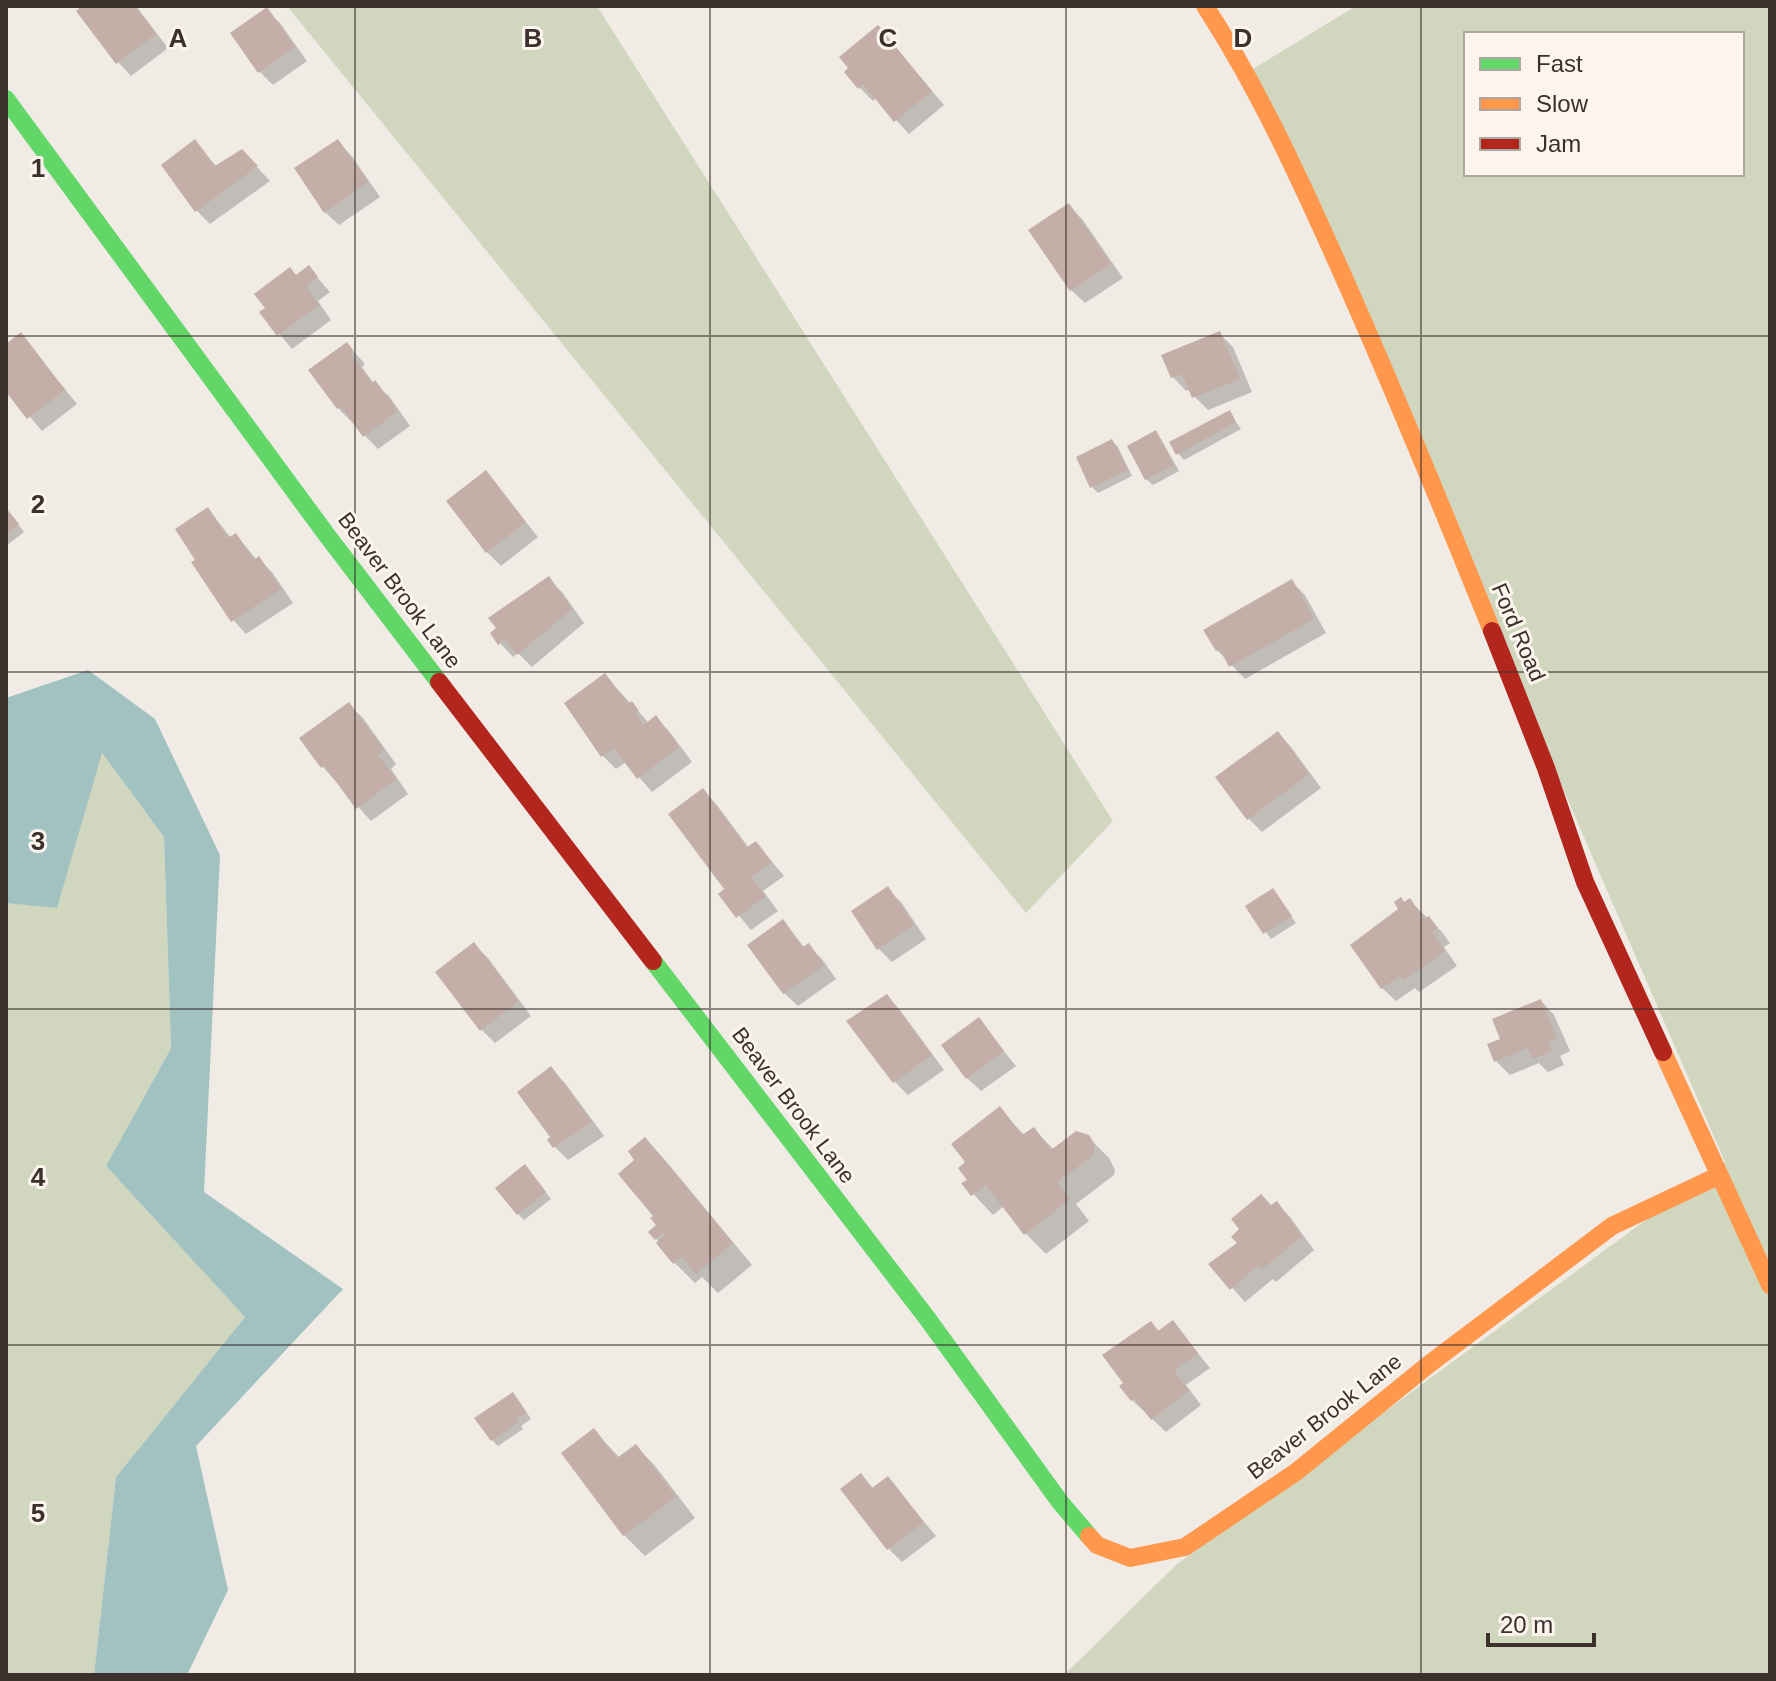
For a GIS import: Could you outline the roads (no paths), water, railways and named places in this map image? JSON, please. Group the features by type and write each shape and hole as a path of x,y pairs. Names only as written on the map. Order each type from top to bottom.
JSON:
{"street":[{"name":"Ford Road","path":"1205,6 1231,44 1252,85 1355,299 1525,710 1585,882 1770,1285"},
{"name":"Beaver Brook Lane","path":"6,99 326,534 927,1318 1060,1502 1097,1545 1130,1558 1185,1547 1296,1472 1428,1365 1612,1226 1718,1176"}],"water":[{"path":"88,670 155,719 220,855 204,1192 343,1289 196,1446 228,1590 187,1675 94,1675 116,1477 245,1317 106,1166 171,1048 164,837 102,753 57,908 6,903 6,698"}]}
